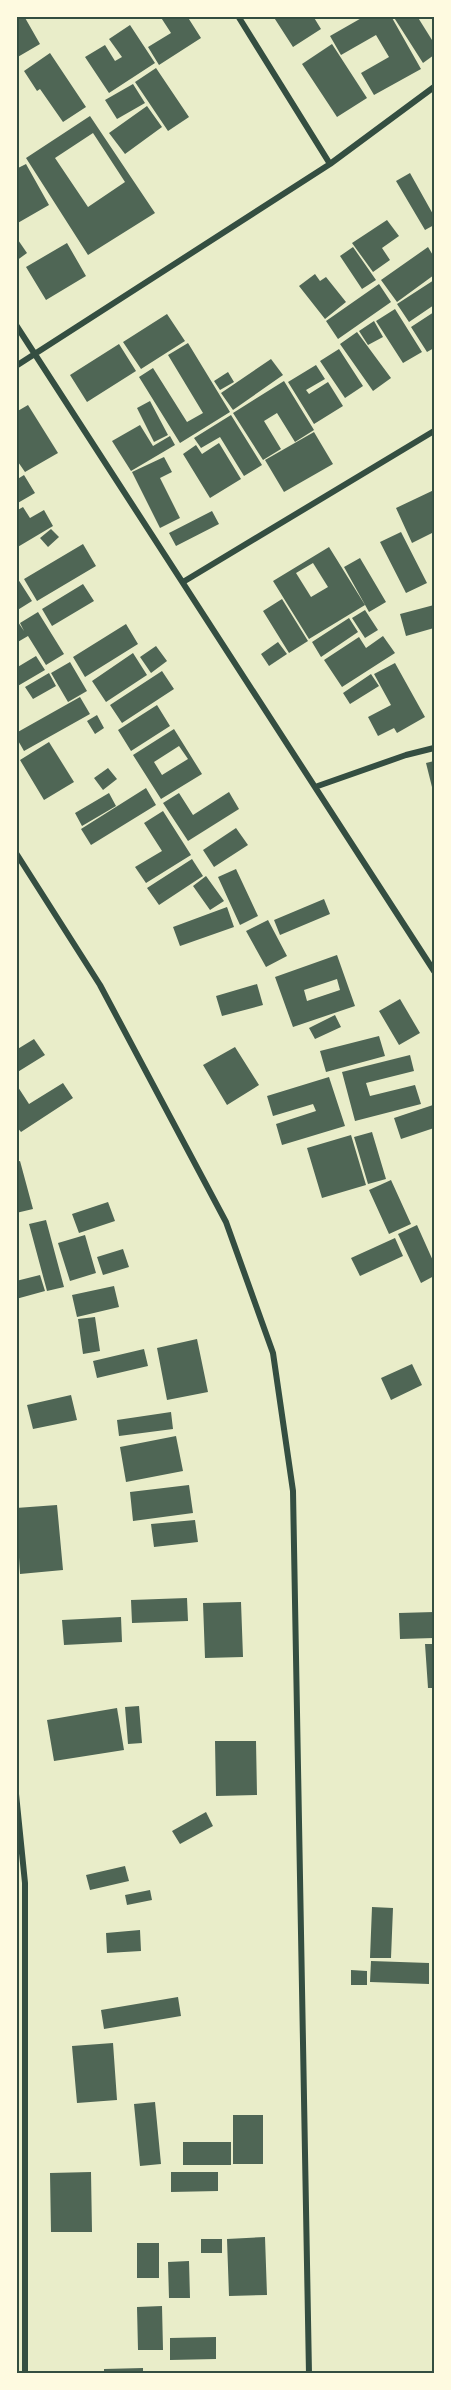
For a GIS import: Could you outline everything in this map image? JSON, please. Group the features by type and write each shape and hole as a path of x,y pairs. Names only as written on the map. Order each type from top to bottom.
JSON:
{"street":[{"path":"238,16 330,164"},
{"path":"16,366 330,164 435,87"},
{"path":"16,326 435,971"},
{"path":"183,582 435,430"},
{"path":"315,787 406,755 435,748"},
{"path":"16,853 100,985 226,1222 273,1353 293,1491 309,2373"},
{"path":"16,1794 25,1883 25,2373"}],"building":[{"path":"16,16 24,16 40,44 16,58"},
{"path":"160,16 187,16 201,38 159,65 148,47 171,33"},
{"path":"273,16 313,16 321,29 293,47"},
{"path":"365,16 391,16 421,69 374,95 361,73 389,57 376,35 341,55 330,36"},
{"path":"393,16 417,16 432,40 434,38 434,55 423,63"},
{"path":"130,25 155,63 109,93 85,57 105,45 115,61 122,57 109,39"},
{"path":"332,44 367,98 337,117 302,64"},
{"path":"50,53 86,107 63,122 40,89 37,91 24,71"},
{"path":"156,68 189,117 168,131 135,82"},
{"path":"133,84 145,103 117,119 105,100"},
{"path":"147,106 162,127 125,154 109,133"},
{"path":"90,116 155,213 88,255 26,158","holes":["93,133 125,182 88,207 55,158"]},
{"path":"26,164 49,205 16,224 16,169"},
{"path":"410,173 434,216 434,225 425,230 396,181"},
{"path":"387,220 399,236 382,248 390,260 373,272 352,243"},
{"path":"16,237 27,253 16,261"},
{"path":"67,243 86,276 46,300 26,267"},
{"path":"353,247 376,280 362,289 340,256"},
{"path":"428,247 434,257 434,275 397,302 381,280"},
{"path":"315,274 320,281 326,277 346,302 325,319 299,286"},
{"path":"434,280 434,305 409,322 397,304"},
{"path":"379,284 391,302 338,339 326,321"},
{"path":"395,309 422,352 403,363 376,321"},
{"path":"434,312 434,348 427,352 411,327"},
{"path":"167,314 185,341 141,369 123,342"},
{"path":"374,321 383,337 368,345 359,331"},
{"path":"357,332 391,378 373,391 340,344"},
{"path":"188,343 230,412 180,443 139,377 153,368 187,422 203,413 168,355"},
{"path":"119,344 136,371 87,402 70,375"},
{"path":"339,349 363,386 345,398 320,361"},
{"path":"271,359 283,375 233,410 221,393"},
{"path":"316,365 325,379 306,390 309,394 328,382 343,406 314,424 288,382"},
{"path":"228,372 234,382 220,390 214,381"},
{"path":"284,381 314,430 295,442 277,413 264,421 281,449 263,460 233,413"},
{"path":"150,401 168,435 154,442 137,408"},
{"path":"28,405 58,453 25,472 16,459 16,412"},
{"path":"231,415 262,465 244,476 220,437 201,448 194,438"},
{"path":"140,425 153,446 170,436 175,445 131,471 112,441"},
{"path":"314,432 333,464 284,492 265,460"},
{"path":"219,443 241,479 210,498 183,454 196,445 202,454"},
{"path":"164,457 172,472 160,478 180,518 160,528 132,472"},
{"path":"24,475 35,493 16,504 16,480"},
{"path":"434,490 434,532 412,543 396,508"},
{"path":"23,507 30,518 44,510 53,526 16,548 16,511"},
{"path":"212,511 219,524 176,546 169,533"},
{"path":"51,529 59,537 48,547 40,538"},
{"path":"401,532 427,583 406,593 380,542"},
{"path":"83,544 96,566 37,601 24,579"},
{"path":"329,547 365,605 309,639 273,581","holes":["313,563 328,587 311,597 296,573"]},
{"path":"360,558 386,602 369,612 344,567"},
{"path":"16,576 32,601 16,611"},
{"path":"83,584 94,601 52,626 42,609"},
{"path":"282,599 308,641 289,653 263,611"},
{"path":"434,605 434,628 406,636 400,614"},
{"path":"365,610 378,630 365,638 352,618"},
{"path":"38,612 64,654 46,665 28,636 16,643 16,619 24,631 20,623"},
{"path":"349,618 358,632 321,657 312,642"},
{"path":"126,624 138,644 85,677 73,657"},
{"path":"383,636 395,653 342,687 324,660 359,637 366,648"},
{"path":"278,642 287,654 269,666 261,654"},
{"path":"156,646 167,661 151,673 140,657"},
{"path":"133,653 147,675 106,702 92,681"},
{"path":"36,656 45,670 16,687 16,668"},
{"path":"70,662 87,691 68,702 51,673"},
{"path":"395,663 425,717 397,733 394,728 378,736 368,717 391,705 374,674"},
{"path":"162,671 174,689 122,723 110,705"},
{"path":"49,673 56,686 33,699 25,687"},
{"path":"371,674 379,686 350,704 343,693"},
{"path":"80,697 90,714 24,751 16,733"},
{"path":"157,705 170,726 131,751 118,730"},
{"path":"97,715 104,728 95,734 87,721"},
{"path":"174,729 202,774 161,799 133,755","holes":["179,746 188,759 162,775 154,762"]},
{"path":"49,742 74,782 44,800 20,760"},
{"path":"434,761 434,795 426,763"},
{"path":"108,768 117,779 103,790 94,778"},
{"path":"146,788 156,805 91,845 81,829"},
{"path":"229,792 239,809 188,841 163,803 179,793 193,815"},
{"path":"109,793 116,806 82,826 75,813"},
{"path":"163,811 191,855 146,883 135,867 162,851 144,823"},
{"path":"236,828 248,845 214,867 203,850"},
{"path":"192,859 203,876 159,905 147,888"},
{"path":"236,869 258,916 240,925 218,877"},
{"path":"206,876 224,901 210,910 193,886"},
{"path":"324,899 330,914 280,935 274,920"},
{"path":"227,907 234,927 180,946 173,927"},
{"path":"268,920 287,956 266,967 246,931"},
{"path":"337,955 355,1006 293,1027 275,977","holes":["337,979 340,990 307,1001 304,990"]},
{"path":"257,984 263,1005 222,1016 216,996"},
{"path":"400,999 420,1033 399,1045 379,1011"},
{"path":"335,1015 341,1027 315,1039 309,1028"},
{"path":"379,1036 385,1056 326,1072 320,1051"},
{"path":"34,1039 45,1055 16,1073 16,1050"},
{"path":"235,1047 259,1085 227,1105 203,1065"},
{"path":"410,1055 414,1071 366,1083 370,1096 415,1085 421,1104 355,1121 342,1072"},
{"path":"329,1077 345,1126 282,1145 276,1124 316,1111 313,1104 273,1116 267,1096"},
{"path":"63,1083 73,1098 21,1132 16,1126 16,1084 29,1104"},
{"path":"433,1105 434,1128 401,1139 394,1118"},
{"path":"372,1132 386,1179 368,1184 354,1137"},
{"path":"351,1135 366,1185 322,1198 307,1148"},
{"path":"20,1161 33,1209 16,1213 16,1162"},
{"path":"391,1180 411,1224 389,1234 369,1190"},
{"path":"108,1202 115,1221 79,1233 72,1214"},
{"path":"46,1220 64,1287 47,1291 29,1224"},
{"path":"417,1225 434,1263 434,1276 421,1283 398,1234"},
{"path":"85,1235 96,1273 70,1281 58,1243"},
{"path":"395,1238 403,1256 360,1276 351,1258"},
{"path":"123,1249 129,1267 103,1275 97,1257"},
{"path":"40,1275 45,1291 16,1299 16,1281"},
{"path":"114,1286 119,1307 77,1317 72,1295"},
{"path":"95,1317 100,1351 83,1354 78,1319"},
{"path":"197,1339 208,1392 167,1400 157,1348"},
{"path":"144,1349 148,1366 97,1378 93,1361"},
{"path":"412,1364 422,1385 391,1400 381,1378"},
{"path":"71,1395 77,1420 33,1429 27,1405"},
{"path":"171,1412 173,1429 119,1436 117,1420"},
{"path":"176,1436 183,1471 126,1482 120,1447"},
{"path":"189,1485 193,1513 133,1521 130,1492"},
{"path":"57,1505 63,1570 20,1574 16,1508"},
{"path":"195,1520 198,1542 154,1547 151,1524"},
{"path":"187,1598 188,1621 132,1623 131,1600"},
{"path":"241,1602 243,1657 205,1658 203,1603"},
{"path":"434,1612 434,1638 400,1639 399,1613"},
{"path":"121,1617 122,1642 64,1645 62,1620"},
{"path":"425,1644 434,1644 434,1688 428,1688"},
{"path":"139,1706 142,1743 128,1744 125,1707"},
{"path":"117,1708 124,1750 54,1761 47,1720"},
{"path":"215,1741 256,1741 257,1795 216,1796"},
{"path":"206,1812 213,1826 180,1844 172,1831"},
{"path":"125,1866 129,1881 90,1890 86,1875"},
{"path":"150,1890 152,1900 127,1905 125,1895"},
{"path":"372,1907 393,1908 391,1958 370,1958"},
{"path":"140,1930 141,1951 107,1953 106,1933"},
{"path":"371,1961 429,1963 429,1984 370,1982"},
{"path":"351,1970 367,1971 367,1985 351,1985"},
{"path":"178,1997 181,2016 104,2029 101,2010"},
{"path":"113,2043 117,2100 77,2103 72,2046"},
{"path":"155,2102 161,2164 140,2166 134,2104"},
{"path":"233,2115 263,2115 263,2164 233,2164"},
{"path":"183,2142 231,2142 231,2165 183,2165"},
{"path":"91,2172 92,2232 51,2232 50,2173"},
{"path":"171,2172 218,2172 218,2191 171,2192"},
{"path":"265,2237 267,2295 229,2296 227,2239"},
{"path":"201,2239 222,2239 222,2253 201,2253"},
{"path":"137,2243 159,2243 159,2278 137,2278"},
{"path":"189,2261 190,2298 169,2298 168,2262"},
{"path":"162,2306 163,2350 138,2350 137,2307"},
{"path":"216,2337 216,2359 170,2360 170,2338"},
{"path":"143,2368 143,2374 104,2374 104,2369"},
{"path":"223,2371 263,2371 263,2374 223,2374"}]}
